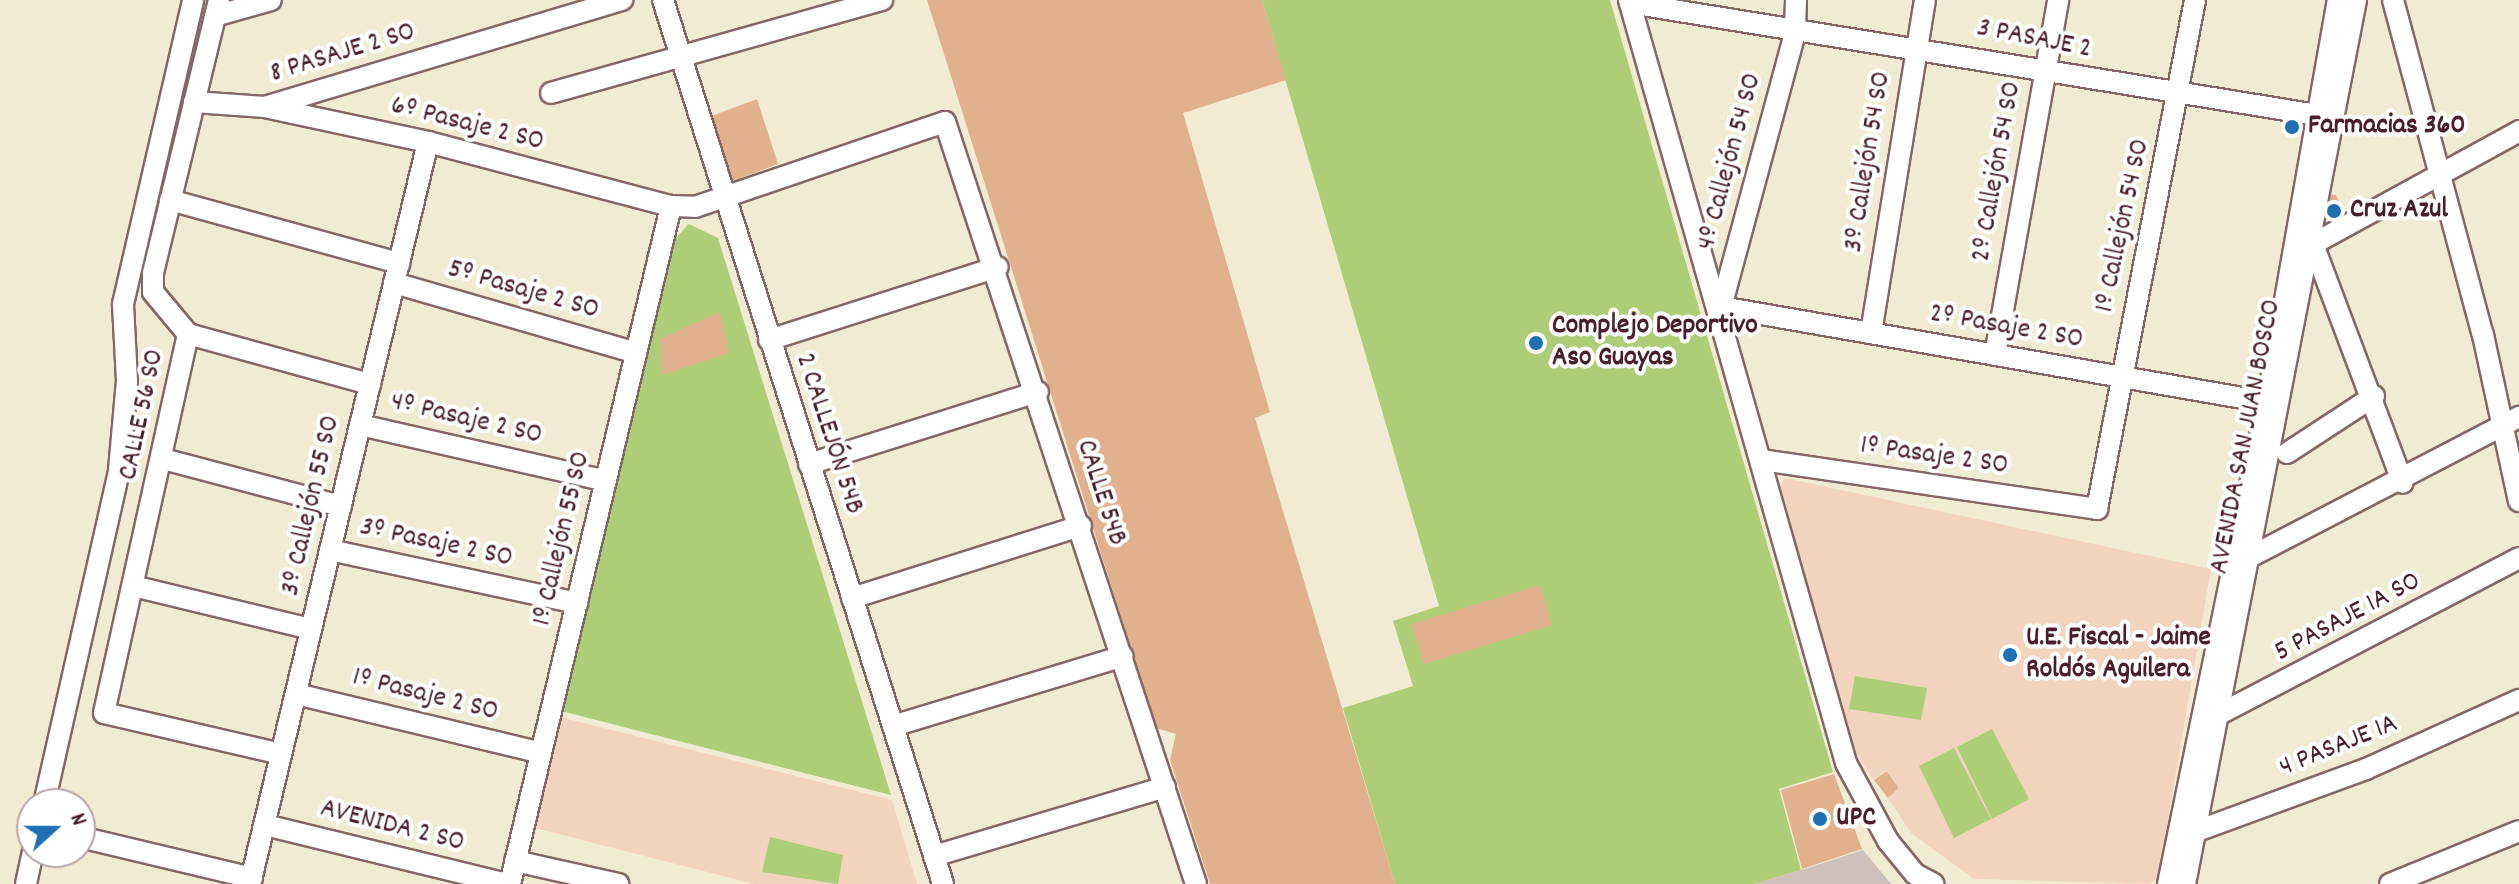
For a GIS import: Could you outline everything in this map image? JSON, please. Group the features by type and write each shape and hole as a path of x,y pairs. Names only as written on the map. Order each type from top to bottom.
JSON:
{"street":[{"path":"48,788 119,470 127,381 123,304 193,0"},
{"path":"217,8 271,0"},
{"name":"8 PASAJE 2 SO","path":"265,107 622,0"},
{"name":"2 CALLEJÓN 54B","path":"663,0 943,884"},
{"path":"551,93 882,0"},
{"name":"4º Callejón 54 SO","path":"1721,307 1795,33 1796,0"},
{"name":"3º Callejón 54 SO","path":"1871,333 1925,0"},
{"name":"2º Callejón 54 SO","path":"1995,355 2058,0"},
{"name":"1º Callejón 54 SO","path":"2097,509 2195,0"},
{"name":"AVENIDA SAN JUAN BOSCO","path":"2185,884 2187,835 2244,560 2305,240 2325,116 2338,0"},
{"name":"AVENIDA SAN JUAN BOSCO","path":"2325,116 2356,0"},
{"path":"2393,0 2511,421 2519,501"},
{"path":"1630,2 1721,307 1846,763 1888,841 1915,874 1934,884"},
{"name":"3 PASAJE 2","path":"1630,2 1795,33 1916,46 2179,95 2325,116"},
{"name":"CALLE 56 SO","path":"217,8 170,200 153,292 188,334 163,459 104,713 281,754"},
{"name":"6º Pasaje 2 SO","path":"194,102 265,107 428,142 671,206 723,197 945,122"},
{"name":"CALLE 54B","path":"945,122 998,267 1196,884"},
{"path":"2403,483 2374,396 2305,240 2441,175 2519,131"},
{"name":"3º Callejón 55 SO","path":"251,881 428,142"},
{"name":"5º Pasaje 2 SO","path":"170,200 636,353"},
{"name":"1º Callejón 55 SO","path":"508,884 671,206"},
{"path":"769,340 998,267"},
{"name":"2º Pasaje 2 SO","path":"1721,307 2274,403"},
{"name":"4º Pasaje 2 SO","path":"188,334 370,384"},
{"path":"809,464 1038,392"},
{"path":"2287,453 2374,396"},
{"path":"2244,560 2403,483 2511,421"},
{"name":"4º Pasaje 2 SO","path":"360,425 606,481"},
{"name":"3º Pasaje 2 SO","path":"163,459 341,506"},
{"name":"1º Pasaje 2 SO","path":"1762,460 2097,509"},
{"path":"852,598 1081,526"},
{"name":"3º Pasaje 2 SO","path":"330,550 577,603"},
{"name":"5 PASAJE 1A SO","path":"2210,719 2519,558"},
{"path":"133,586 311,629"},
{"path":"893,726 1123,656"},
{"name":"1º Pasaje 2 SO","path":"296,694 541,753"},
{"name":"4 PASAJE 1A","path":"2187,835 2519,700"},
{"path":"934,856 1165,787"},
{"name":"AVENIDA 2 SO","path":"265,825 508,884"},
{"path":"2390,884 2519,831"},
{"name":"AVENIDA SAN JUAN BOSCO","path":"2168,884 2187,835"},
{"path":"96,841 251,881"},
{"path":"515,861 618,884"}],"shaded area":[{"name":"U.E. Fiscal - Jaime Roldós Aguilera","path":"1785,478 2211,569 2158,877 2150,884 1974,879 1911,833 1888,798 1900,788 1887,770 1873,780 1849,742 1778,489"},
{"path":"560,717 892,800 917,884 754,884 535,828"},
{"path":"1863,850 1891,884 1753,884 1801,870"}],"green space":[{"name":"Complejo Deportivo Aso Guayas","path":"1262,0 1610,0 1833,772 1779,789 1801,870 1753,884 1395,884 1343,708 1413,686 1393,621 1439,606"},
{"path":"689,224 718,238 891,795 561,711 675,239"},
{"path":"1855,676 1927,688 1921,720 1849,709"},
{"path":"1992,729 2029,799 1992,819 1957,747"},
{"path":"1954,748 1991,819 1954,838 1919,766"},
{"path":"770,837 843,855 838,884 762,872"}],"building":[{"path":"927,0 1262,0 1286,80 1183,113 1270,412 1255,418 1395,884 1210,884 1170,760 1176,734 1156,728"},
{"path":"757,99 778,164 727,183 706,118"},
{"name":"Farmacias 360","path":"2289,117 2299,119 2295,136 2284,135"},
{"name":"Cruz Azul","path":"2325,194 2336,195 2347,216 2331,223 2322,207"},
{"path":"720,312 729,353 662,375 660,339"},
{"path":"1540,585 1552,625 1424,664 1411,624"},
{"path":"1887,771 1899,788 1888,798 1874,780"},
{"name":"UPC","path":"1834,774 1862,849 1802,869 1781,790"}],"place":[{"name":"Farmacias 360","path":"2292,127"},
{"name":"Cruz Azul","path":"2334,211"},
{"name":"Complejo Deportivo Aso Guayas","path":"1536,343"},
{"name":"U.E. Fiscal - Jaime Roldós Aguilera","path":"2010,655"},
{"name":"UPC","path":"1820,819"}]}
